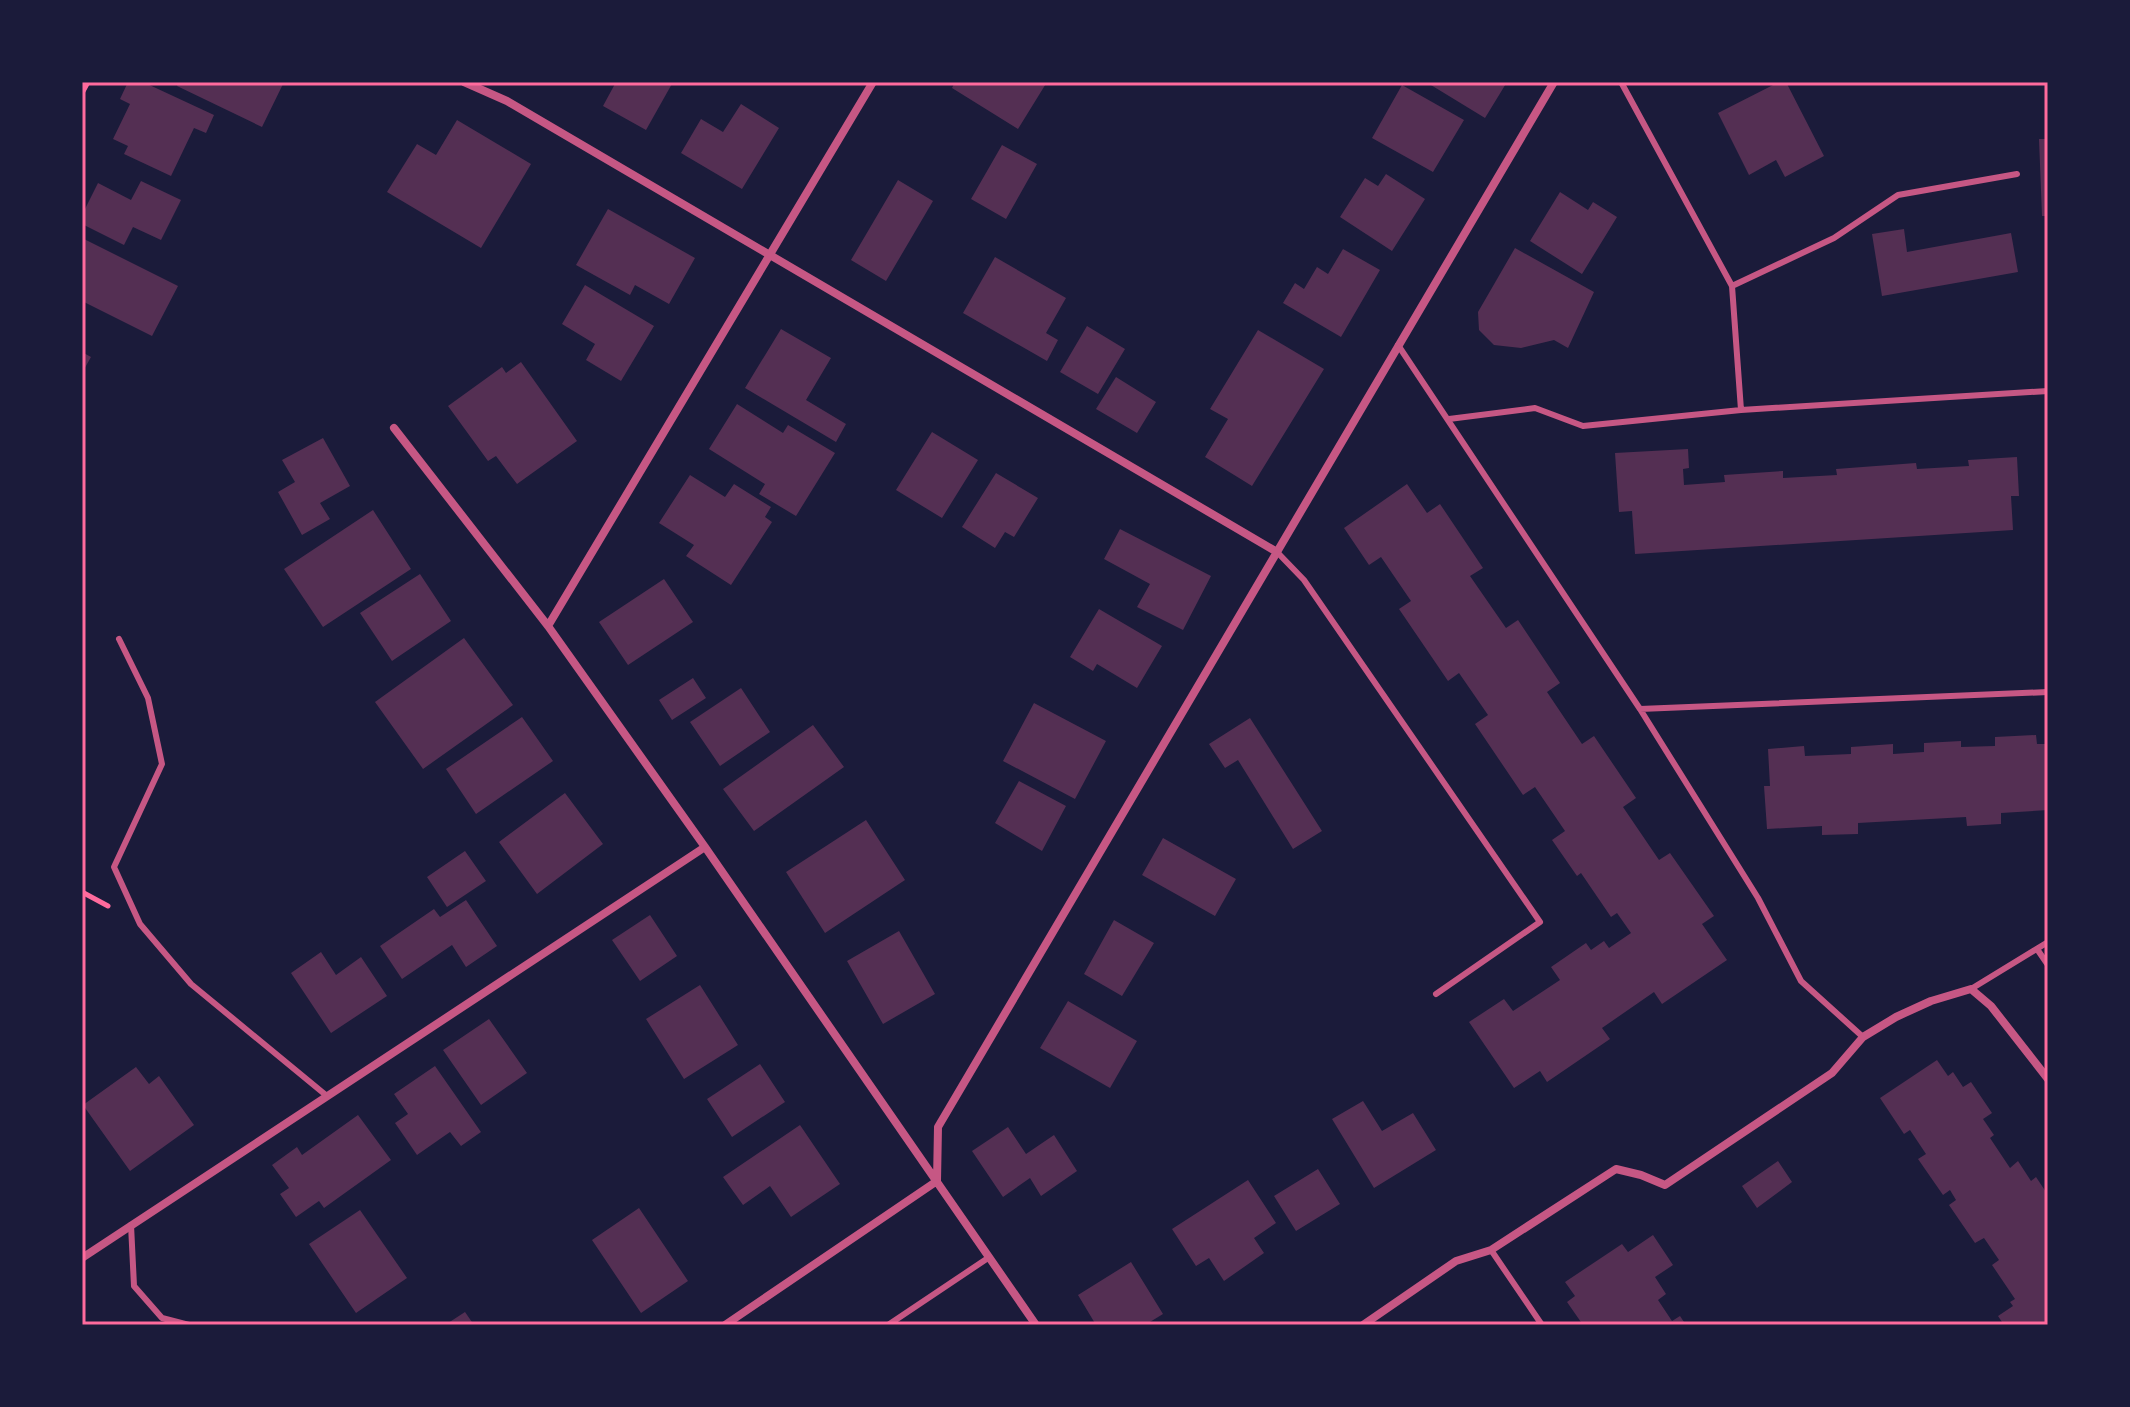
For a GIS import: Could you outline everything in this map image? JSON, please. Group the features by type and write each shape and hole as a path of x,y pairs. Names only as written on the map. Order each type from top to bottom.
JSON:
{"street":[{"path":"464,82 507,101 1277,552"},
{"path":"548,626 873,82"},
{"path":"937,1181 938,1127 1554,82"},
{"path":"394,428 548,626 1036,1325"},
{"path":"82,1258 705,847"},
{"path":"1363,1325 1456,1261 1491,1250 1616,1169 1665,1185 1832,1073 1863,1037 1931,1001 1971,989 1991,1006 2048,1079"},
{"path":"725,1325 937,1181"}],"lane":[{"path":"1621,82 1732,286 1741,410"},
{"path":"1732,286 1834,238 1898,195 2017,174"},
{"path":"1398,345 1640,709 1758,898 1801,981 1863,1037"},
{"path":"1449,419 1535,408 1583,426 1741,410 2048,391"},
{"path":"1277,552 1304,580 1540,922 1436,994"},
{"path":"119,639 148,698 162,764 114,867 140,924 191,984 327,1096"},
{"path":"1640,709 2048,692"},
{"path":"1971,989 2048,942"},
{"path":"2037,949 2048,965"},
{"path":"131,1225 134,1286 162,1318 189,1325"},
{"path":"1491,1250 1542,1325"},
{"path":"888,1325 988,1258"}],"path":[{"path":"82,93 88,82"}],"building":[{"path":"128,82 143,82 214,115 206,133 194,128 171,176 124,154 128,146 113,139 130,104 120,99"},
{"path":"179,82 284,82 262,127 177,86"},
{"path":"616,82 673,82 646,130 603,106"},
{"path":"955,82 1047,82 1018,129 952,88"},
{"path":"1426,82 1507,82 1485,118"},
{"path":"1779,82 1786,82 1824,156 1785,177 1776,160 1749,175 1718,113"},
{"path":"1402,85 1464,120 1433,172 1372,138"},
{"path":"741,104 779,128 742,189 681,153 701,119 723,132"},
{"path":"457,120 531,164 481,248 387,192 417,144 436,155"},
{"path":"2039,139 2048,139 2048,216 2042,216"},
{"path":"1002,145 1037,164 1006,219 971,199"},
{"path":"1386,174 1425,199 1392,251 1340,217 1365,178 1378,186"},
{"path":"898,180 933,201 886,281 851,260"},
{"path":"141,181 181,200 161,240 133,227 124,245 82,224 82,215 98,183 131,200"},
{"path":"1560,192 1588,210 1593,202 1617,217 1582,274 1530,241"},
{"path":"608,209 695,258 669,304 635,285 630,295 576,265"},
{"path":"1904,229 1907,252 2011,233 2018,272 1882,296 1872,234"},
{"path":"82,238 178,286 152,336 82,301"},
{"path":"1515,248 1594,292 1568,348 1554,340 1521,348 1494,345 1479,330 1478,312"},
{"path":"1343,249 1380,270 1341,337 1283,303 1295,283 1304,289 1317,267 1328,274"},
{"path":"995,257 1066,298 1046,333 1058,340 1047,361 963,313"},
{"path":"585,285 654,326 621,381 586,360 595,344 562,324"},
{"path":"1087,326 1125,349 1098,394 1060,372"},
{"path":"781,329 831,358 806,400 846,424 836,442 745,388"},
{"path":"1258,330 1324,369 1252,486 1205,457 1228,419 1210,409"},
{"path":"82,352 91,357 82,373"},
{"path":"521,362 577,441 517,484 496,456 488,461 448,406 502,367 506,373"},
{"path":"1116,377 1156,402 1137,433 1096,409"},
{"path":"737,404 783,433 788,425 835,453 796,516 759,494 765,484 709,449"},
{"path":"932,432 978,460 942,518 896,490"},
{"path":"323,438 350,486 320,503 330,519 302,535 278,492 295,482 282,460"},
{"path":"1688,449 1689,468 1683,469 1684,485 1725,482 1724,475 1783,471 1783,478 1837,475 1836,469 1916,463 1917,469 1969,466 1968,460 2017,457 2019,496 2011,496 2013,530 1635,554 1632,511 1619,512 1615,453"},
{"path":"996,473 1038,498 1014,537 1005,532 995,548 962,527"},
{"path":"690,475 725,497 734,484 771,507 765,517 772,522 731,585 686,556 694,545 659,523"},
{"path":"1407,484 1427,513 1440,504 1483,568 1470,576 1506,628 1518,620 1560,683 1547,692 1582,744 1594,736 1636,798 1623,807 1659,860 1670,853 1714,916 1702,924 1727,960 1662,1004 1654,992 1602,1028 1610,1039 1547,1082 1540,1071 1514,1088 1469,1022 1504,999 1513,1011 1560,980 1551,967 1586,943 1591,950 1604,941 1609,948 1631,933 1617,913 1611,917 1581,873 1577,876 1552,840 1565,831 1535,787 1523,795 1475,724 1488,715 1459,673 1448,681 1399,609 1411,601 1381,557 1369,565 1344,528"},
{"path":"373,510 411,569 323,627 284,569"},
{"path":"1120,529 1211,576 1183,630 1137,607 1150,584 1104,559"},
{"path":"420,574 451,621 392,661 360,613"},
{"path":"664,579 693,622 628,665 599,622"},
{"path":"1099,609 1162,646 1137,688 1097,664 1093,671 1070,657"},
{"path":"464,638 513,705 423,769 375,702"},
{"path":"693,678 706,698 672,720 659,700"},
{"path":"741,688 770,732 720,766 690,722"},
{"path":"1034,703 1106,741 1075,799 1003,761"},
{"path":"522,717 553,761 476,814 446,769"},
{"path":"1250,718 1322,831 1293,849 1238,760 1225,768 1209,744"},
{"path":"813,725 844,767 754,831 723,789"},
{"path":"2036,735 2037,744 2048,744 2048,810 2001,813 2001,824 1967,826 1966,817 1858,823 1858,834 1822,835 1822,826 1767,829 1764,786 1770,786 1768,749 1804,746 1805,756 1851,754 1851,747 1893,744 1893,754 1924,752 1924,743 1961,741 1961,747 1995,746 1995,737"},
{"path":"1019,781 1066,806 1042,851 995,823"},
{"path":"565,793 603,844 537,894 499,842"},
{"path":"866,820 905,880 825,933 786,872"},
{"path":"1163,838 1236,879 1215,916 1142,875"},
{"path":"465,851 486,881 447,907 427,877"},
{"path":"466,900 497,946 466,967 452,945 402,979 380,946 434,909 440,917"},
{"path":"650,915 677,956 640,981 612,940"},
{"path":"1114,920 1154,943 1122,996 1084,974"},
{"path":"899,931 935,994 883,1024 847,961"},
{"path":"321,952 336,975 361,957 387,996 331,1033 291,973"},
{"path":"700,985 738,1045 684,1079 646,1019"},
{"path":"1068,1001 1137,1041 1110,1088 1040,1048"},
{"path":"489,1019 527,1073 481,1105 443,1050"},
{"path":"1937,1060 1948,1076 1953,1072 1963,1087 1971,1082 1992,1113 1983,1119 1994,1135 1990,1138 2010,1168 2018,1161 2031,1181 2036,1177 2048,1195 2048,1325 2004,1325 1998,1316 2013,1306 2010,1302 2015,1299 1992,1265 1999,1260 1984,1238 1975,1243 1949,1205 1956,1200 1950,1190 1943,1195 1918,1159 1926,1154 1910,1130 1904,1134 1880,1098"},
{"path":"760,1064 785,1102 732,1137 707,1099"},
{"path":"435,1066 481,1132 461,1146 450,1132 417,1155 395,1123 408,1114 394,1094"},
{"path":"136,1067 149,1084 159,1076 194,1125 130,1171 83,1105"},
{"path":"1363,1101 1382,1131 1413,1113 1436,1150 1374,1188 1332,1119"},
{"path":"358,1115 391,1160 324,1208 319,1201 296,1217 280,1194 289,1188 272,1165 297,1147 302,1155"},
{"path":"800,1125 840,1184 791,1217 770,1186 743,1205 723,1177"},
{"path":"1008,1127 1026,1154 1054,1135 1077,1171 1041,1196 1030,1178 1003,1197 972,1151"},
{"path":"1778,1161 1792,1182 1757,1208 1742,1186"},
{"path":"1318,1169 1340,1204 1296,1231 1274,1196"},
{"path":"1248,1180 1276,1223 1254,1238 1264,1253 1224,1281 1209,1258 1196,1266 1172,1229"},
{"path":"639,1208 688,1281 641,1313 592,1240"},
{"path":"360,1210 407,1278 356,1313 309,1244"},
{"path":"1653,1235 1673,1265 1655,1277 1666,1294 1658,1300 1672,1321 1680,1316 1686,1325 1583,1325 1567,1302 1575,1296 1565,1282 1622,1244 1628,1252"},
{"path":"1131,1262 1163,1314 1145,1325 1096,1325 1078,1295"},
{"path":"465,1312 474,1325 445,1325"}]}
